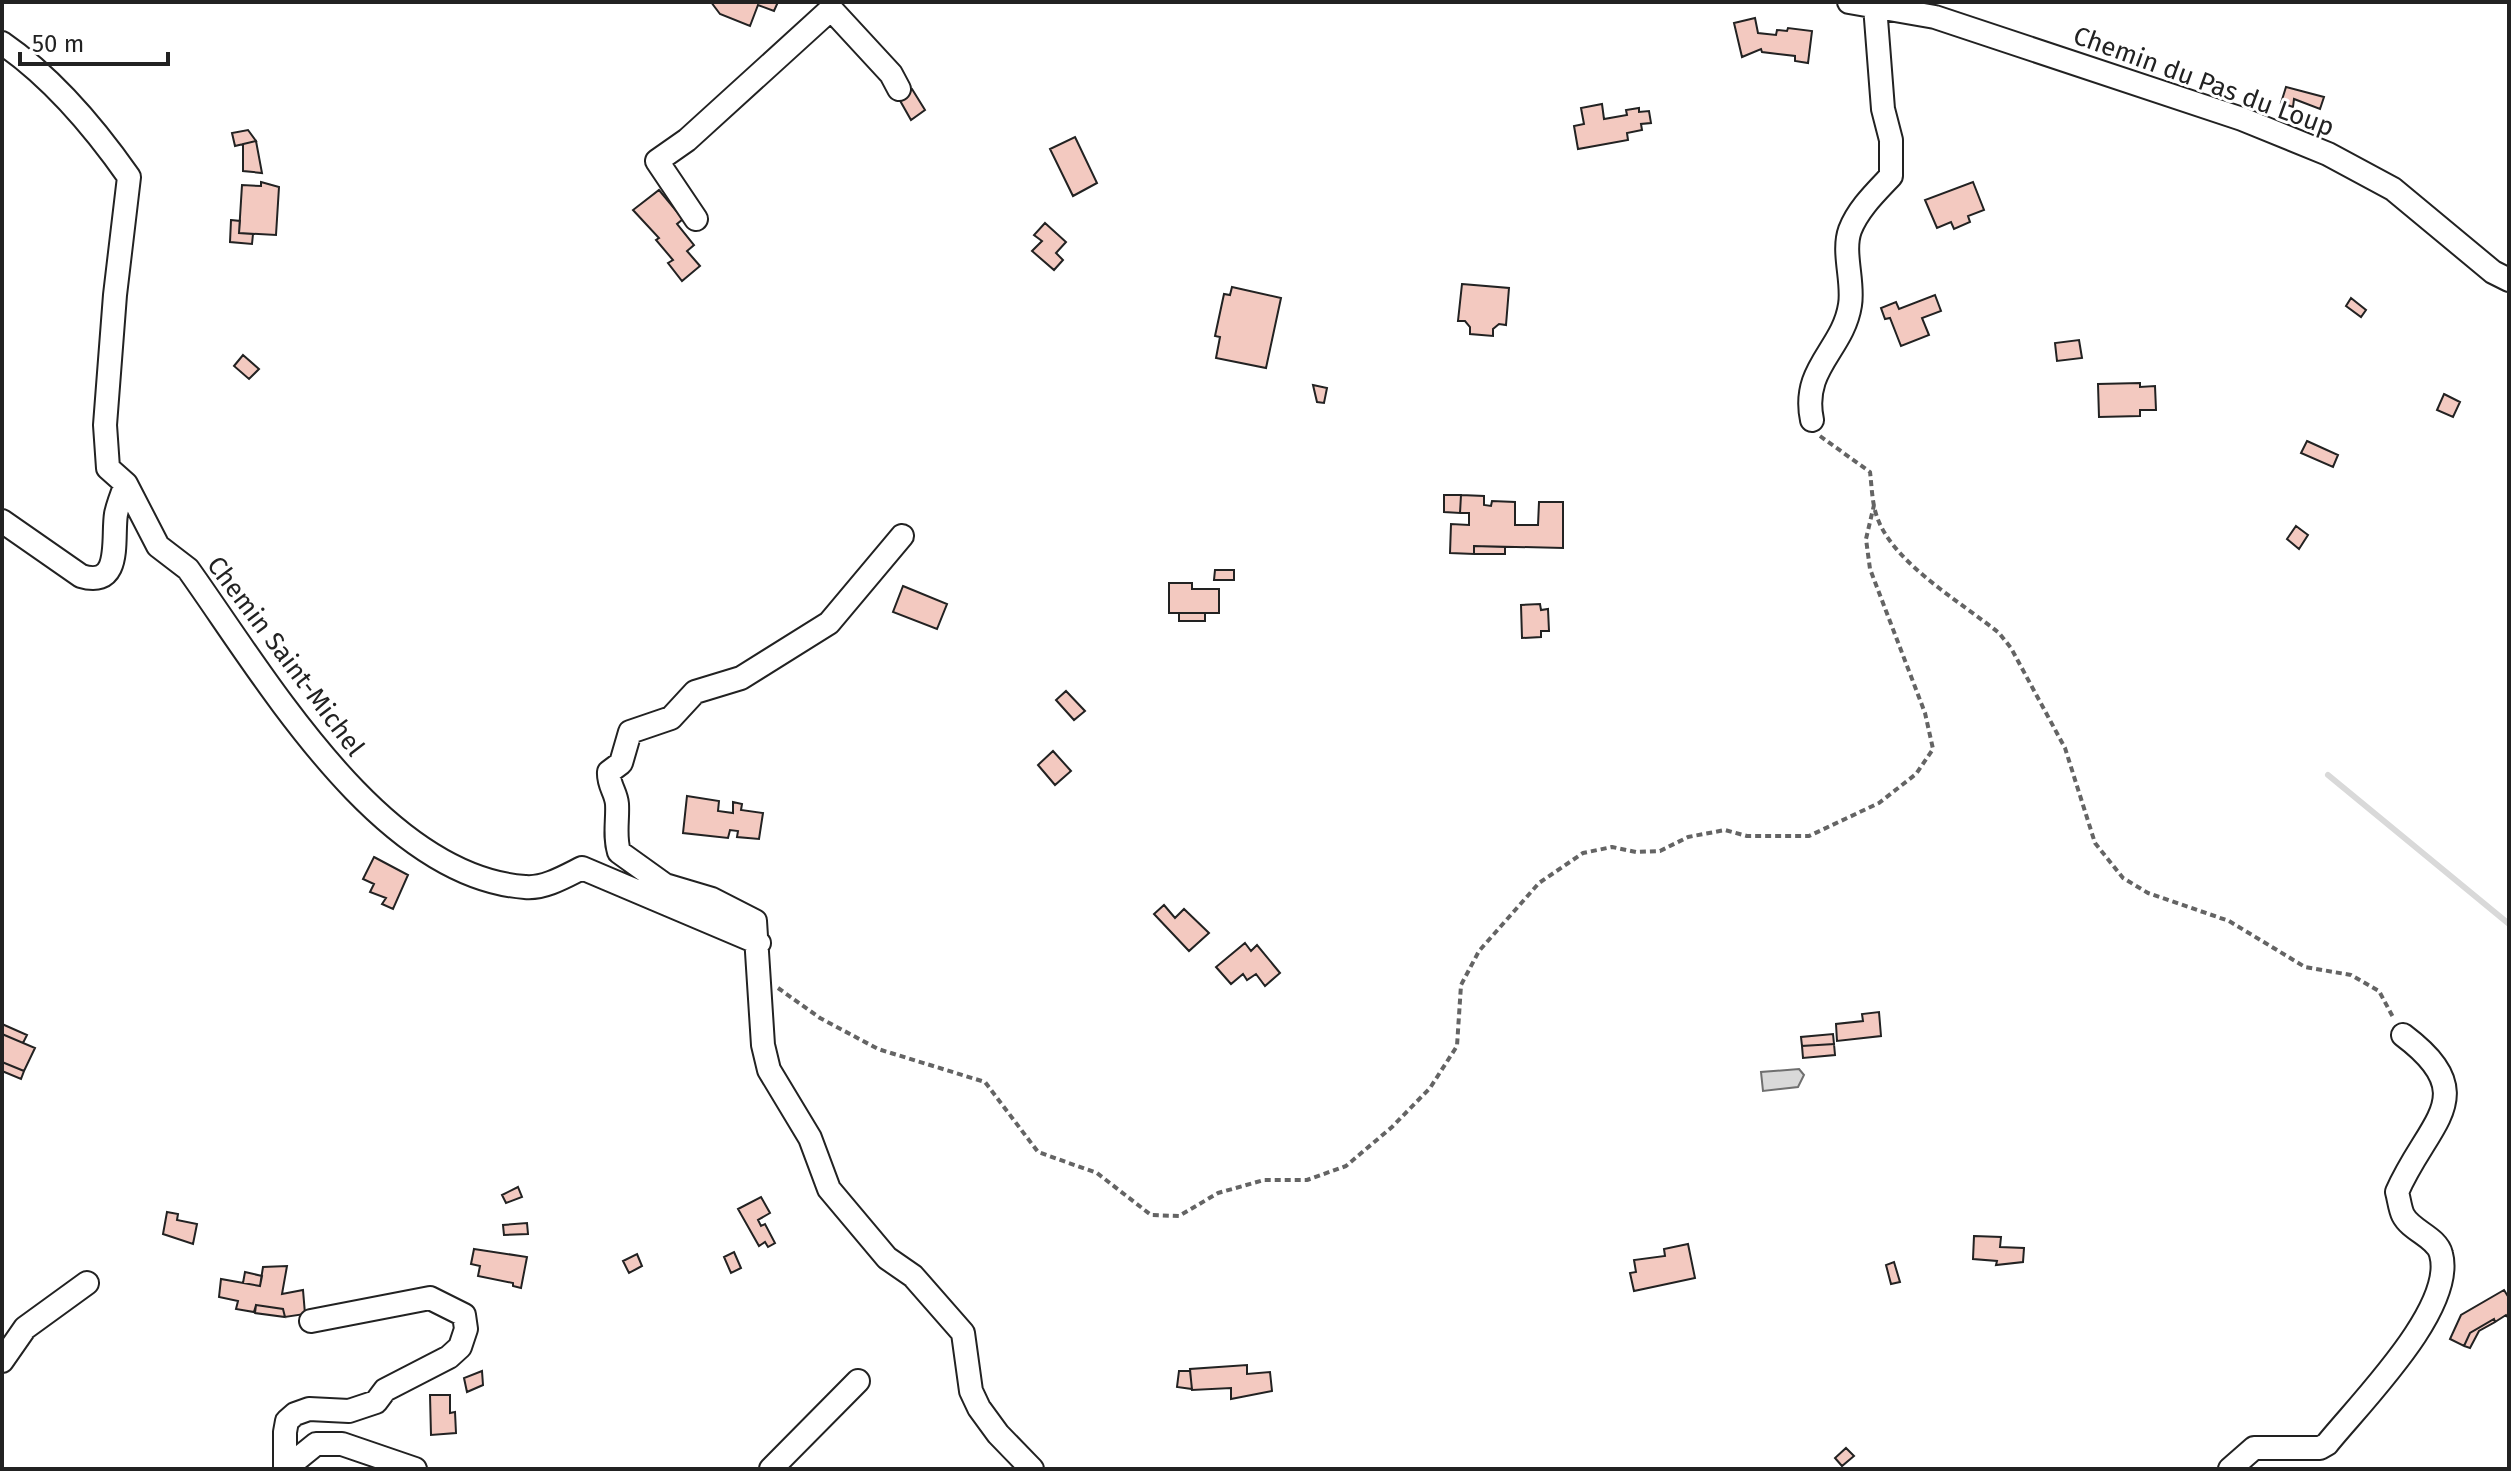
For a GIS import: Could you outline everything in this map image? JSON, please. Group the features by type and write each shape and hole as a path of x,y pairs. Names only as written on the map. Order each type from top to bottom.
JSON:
{"street":[{"name":"Chemin du Pas du Loup","path":"1849,2 1950,22 2227,114 2328,154 2393,189 2493,272 2509,280"},
{"path":"696,219 657,161 687,140 832,4 891,74 899,89"},
{"path":"1812,420 1808,399 1812,380 1850,306 1849,232 1864,204 1891,176 1891,140 1883,109 1875,6"},
{"name":"Chemin Saint-Michel","path":"2,43 38,71 100,135 129,177 115,295 104,449 108,468 126,484 158,546 188,569 325,762 385,818 452,867 528,888 582,868 759,943"},
{"path":"2,521 81,576 93,580 103,576 110,567 115,551 116,513 126,484"},
{"path":"902,536 829,623 741,678 695,692 671,718 630,732 621,763 609,772 608,782 617,802 619,852 665,885 712,899 755,921 759,943 763,1045 769,1070 810,1138 829,1189 887,1258 913,1276 963,1333 971,1391 979,1408 1032,1469"},
{"path":"2230,1469 2254,1448 2320,1448 2327,1444 2420,1330 2436,1303 2442,1257 2439,1248 2403,1216 2397,1192 2447,1097 2444,1077 2426,1052 2403,1035"},
{"path":"2,1361 25,1328 87,1283"},
{"path":"285,1469 285,1432 287,1421 295,1414 309,1409 349,1411 376,1402 385,1390 449,1357 460,1347 466,1329 464,1315 430,1298 311,1321"},
{"path":"771,1469 858,1381"},
{"path":"285,1469 316,1444 342,1444 415,1469"}],"path":[{"path":"1812,420 1826,444 1870,472 1874,505 1885,536 1904,558 1999,633 2011,648 2065,748 2095,843 2113,869 2148,893 2229,921 2294,963 2320,970 2334,970 2379,991 2403,1035"},
{"path":"760,967 780,989 820,1018 878,1049 985,1082 1038,1152 1097,1173 1151,1215 1179,1216 1218,1193 1264,1180 1307,1180 1346,1166 1430,1088 1457,1046 1461,985 1479,951 1539,883 1583,853 1612,847 1636,852 1660,851 1688,837 1725,830 1747,836 1809,836 1879,803 1916,774 1933,749 1925,713 1870,569 1866,539 1874,505"}],"shaded area":[{"path":"1799,1069 1804,1075 1798,1087 1763,1091 1761,1072"}],"building":[{"path":"711,2 778,2 774,11 758,5 750,26 720,14"},
{"path":"1755,18 1758,33 1776,35 1777,30 1787,31 1788,28 1812,31 1808,63 1795,61 1795,56 1762,52 1761,49 1742,57 1734,23"},
{"path":"2286,87 2324,97 2320,109 2294,99 2293,107 2281,103"},
{"path":"912,89 925,110 911,120 898,97"},
{"path":"1602,104 1604,119 1627,115 1626,110 1639,108 1639,112 1649,111 1651,123 1641,124 1642,130 1627,133 1628,140 1578,149 1574,126 1584,124 1581,108"},
{"path":"248,130 256,141 235,146 232,133"},
{"path":"1075,137 1097,183 1073,196 1050,149"},
{"path":"256,141 262,173 243,171 243,144"},
{"path":"261,182 279,187 276,235 239,233 242,185 261,186"},
{"path":"1973,182 1984,210 1968,216 1970,222 1954,229 1951,222 1937,228 1925,200"},
{"path":"659,190 683,219 677,224 694,245 687,251 700,266 682,281 668,263 673,260 656,240 659,238 633,210"},
{"path":"231,220 240,221 239,233 253,234 252,244 230,242"},
{"path":"1045,223 1066,242 1056,253 1063,260 1054,270 1032,251 1042,241 1034,235"},
{"path":"1462,284 1509,288 1506,325 1499,324 1493,329 1493,336 1470,334 1470,327 1465,321 1458,321"},
{"path":"1232,287 1281,298 1266,368 1216,358 1220,337 1215,336 1224,294 1230,295"},
{"path":"1935,295 1941,311 1922,318 1929,335 1901,346 1890,318 1885,319 1881,308 1896,302 1899,309"},
{"path":"2351,298 2366,310 2361,317 2346,306"},
{"path":"2079,340 2082,358 2057,361 2055,343"},
{"path":"243,355 259,369 249,379 234,366"},
{"path":"2140,383 2140,387 2155,386 2156,410 2140,410 2140,416 2099,417 2098,384"},
{"path":"1313,385 1327,388 1324,403 1317,402"},
{"path":"2444,394 2460,402 2453,417 2437,410"},
{"path":"2307,441 2338,455 2333,467 2301,453"},
{"path":"1444,495 1461,495 1460,513 1444,512"},
{"path":"1461,495 1484,496 1484,505 1491,506 1492,501 1515,502 1515,525 1538,525 1539,502 1563,502 1563,548 1474,546 1474,554 1450,553 1451,524 1469,525 1469,513 1460,513"},
{"path":"2296,526 2308,535 2299,549 2287,539"},
{"path":"1474,546 1505,547 1505,554 1474,554"},
{"path":"1215,570 1234,570 1234,580 1214,580"},
{"path":"1169,583 1192,583 1192,589 1219,589 1219,613 1169,613"},
{"path":"903,586 947,604 937,629 893,612"},
{"path":"1540,604 1541,610 1548,609 1549,631 1541,631 1541,637 1522,638 1521,605"},
{"path":"1179,613 1205,613 1205,621 1179,621"},
{"path":"1066,691 1085,711 1074,720 1056,700"},
{"path":"1053,751 1071,771 1055,785 1038,765"},
{"path":"687,796 719,801 718,811 733,813 733,802 742,804 741,810 763,813 759,839 737,837 738,831 730,830 728,838 683,833"},
{"path":"374,857 408,875 393,909 382,904 386,898 370,892 374,884 363,879"},
{"path":"1164,905 1175,918 1184,909 1209,933 1189,951 1154,914"},
{"path":"1245,943 1251,951 1257,945 1280,973 1265,986 1256,974 1247,980 1243,974 1231,984 1216,967"},
{"path":"1879,1012 1881,1036 1837,1041 1836,1024 1863,1021 1862,1014"},
{"path":"2,1024 27,1035 23,1043 2,1034"},
{"path":"2,1034 35,1048 24,1071 2,1062"},
{"path":"1833,1034 1834,1044 1802,1046 1801,1037"},
{"path":"1834,1044 1835,1055 1803,1058 1802,1046"},
{"path":"2,1062 24,1071 21,1079 2,1071"},
{"path":"518,1187 522,1197 506,1203 502,1195"},
{"path":"761,1197 770,1213 758,1220 761,1226 765,1224 775,1243 768,1247 765,1242 759,1246 738,1209"},
{"path":"167,1212 178,1214 177,1220 197,1224 193,1244 163,1234"},
{"path":"527,1223 528,1234 504,1235 503,1225"},
{"path":"1974,1236 2001,1237 2000,1247 2024,1248 2023,1262 1996,1265 1997,1261 1973,1259"},
{"path":"1688,1244 1695,1278 1634,1291 1630,1273 1636,1272 1634,1260 1665,1256 1664,1249"},
{"path":"474,1249 527,1257 521,1288 513,1286 513,1283 478,1276 480,1266 471,1264"},
{"path":"734,1252 741,1268 731,1273 724,1257"},
{"path":"637,1254 642,1266 629,1273 623,1261"},
{"path":"1894,1262 1900,1282 1891,1284 1886,1265"},
{"path":"287,1266 282,1294 303,1290 305,1314 285,1317 283,1309 256,1305 254,1312 236,1309 238,1301 219,1297 221,1279 260,1286 263,1267"},
{"path":"245,1272 262,1276 260,1286 243,1283"},
{"path":"2504,1290 2509,1298 2509,1319 2506,1315 2495,1322 2494,1319 2470,1333 2464,1346 2450,1339 2461,1315"},
{"path":"256,1305 283,1309 285,1317 255,1313"},
{"path":"2494,1319 2495,1322 2479,1331 2470,1348 2464,1346 2470,1333"},
{"path":"1247,1365 1247,1374 1270,1372 1272,1391 1231,1399 1231,1388 1192,1390 1190,1369"},
{"path":"482,1371 483,1385 467,1392 464,1378"},
{"path":"1179,1371 1190,1371 1192,1389 1177,1387"},
{"path":"430,1395 450,1395 450,1413 455,1412 456,1433 431,1435"},
{"path":"1846,1448 1854,1456 1842,1466 1835,1458"}],"waterway":[{"path":"2328,775 2509,924"}]}
